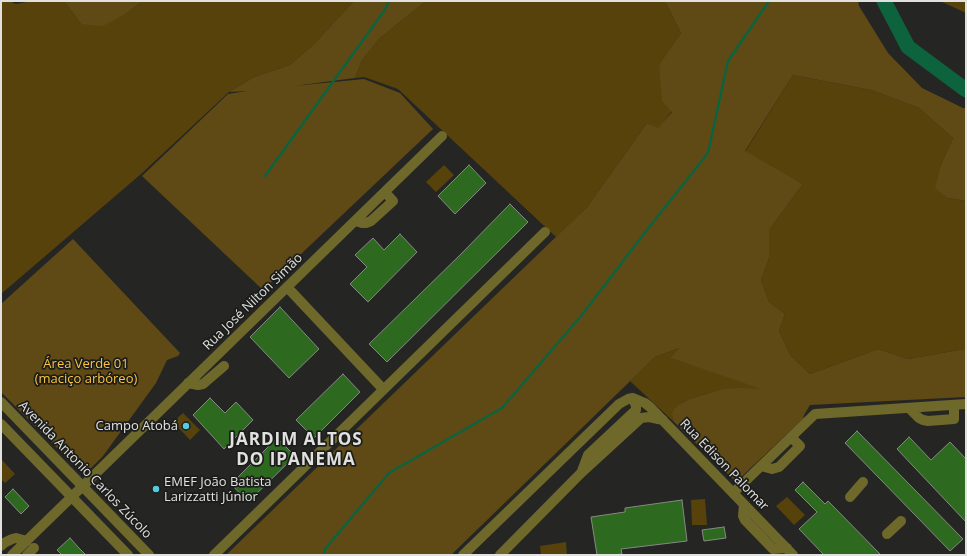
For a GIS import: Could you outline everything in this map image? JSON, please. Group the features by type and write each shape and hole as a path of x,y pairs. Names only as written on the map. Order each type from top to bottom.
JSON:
{"street":[{"name":"Rua José Nilton Simão","path":"12,555 30,548 72,497 83,486 442,136"},
{"path":"214,555 545,232"},
{"path":"286,288 383,389"},
{"path":"188,383 198,385 203,384 224,366"},
{"path":"464,555 619,404 633,398 636,410 588,456 582,473"},
{"name":"Rua Edison Palomar","path":"633,398 650,407 790,552"},
{"name":"Avenida Antonio Carlos Zúcolo","path":"1,402 150,555"},
{"path":"733,494 815,414 966,404"},
{"path":"909,408 919,418 928,421 954,419 954,405"},
{"path":"500,555 582,473 641,418 650,417 663,420"},
{"path":"1,424 128,555"},
{"path":"850,497 863,482"},
{"path":"887,534 901,521"},
{"path":"1,546 4,543 16,538 30,548"}],"shaded area":[{"path":"1,1 9,1 16,4 32,1 64,1 81,24 127,13 142,1 354,1 314,44 290,65 254,77 229,92 141,174 1,294"},
{"path":"426,1 664,1 681,33 659,66 672,111 658,129 647,123 587,207 556,237 398,89 364,77 355,78 362,60 380,38"},
{"path":"940,1 966,1 966,13"},
{"path":"793,75 871,90 919,108 953,138 941,165 948,198 966,201 966,350 908,359 878,349 810,374 791,356 779,331 785,314 769,302 761,280 769,258 769,230 803,184 745,152"},
{"path":"444,165 454,175 436,192 426,182"},
{"path":"679,348 672,358 763,389 723,390 689,399 680,404 672,416 674,422 630,381 655,357"},
{"name":"Campo Atobá","path":"183,413 200,430 190,440 173,422"},
{"path":"1,459 15,474 5,483 1,479"},
{"path":"787,497 805,515 794,525 776,506"},
{"path":"705,499 707,525 692,525 691,500"},
{"path":"566,542 567,555 541,555 540,546"}],"green space":[{"path":"64,1 142,1 127,13 103,26 81,24"},
{"path":"354,1 426,1 380,38 362,60 355,78 294,86 364,79 400,93 433,129 263,290 142,176 228,94 247,91 229,92 254,77 290,65 314,44"},
{"path":"664,1 858,1 859,6 888,53 922,88 963,108 966,108 966,201 948,198 935,188 941,165 953,138 919,108 871,90 793,75 745,151 803,184 769,230 769,258 761,280 769,302 785,314 779,331 791,356 810,374 878,349 908,359 966,350 966,397 810,405 803,419 740,478 734,480 674,422 672,416 673,410 689,399 723,389 761,389 671,358 679,348 655,357 451,555 226,555 587,207 647,123 658,128 672,112 662,101 659,65 681,33"},
{"name":"Área Verde 01 (maciço arbóreo)","path":"73,239 180,353 178,356 167,360 156,383 103,456 86,472 79,470 1,392 1,304"}],"building":[{"path":"469,165 486,183 455,214 438,196"},
{"path":"510,204 528,222 387,362 369,344"},
{"path":"400,234 417,252 368,302 350,284 367,267 355,255 373,238 384,250"},
{"path":"280,307 319,349 289,378 250,337"},
{"path":"343,374 360,392 314,438 296,420"},
{"path":"210,398 225,413 236,402 253,420 224,449 193,415"},
{"path":"857,431 963,539 950,551 845,443"},
{"path":"909,437 931,460 950,442 966,459 966,522 897,449"},
{"path":"277,438 295,456 248,502 231,484"},
{"path":"803,482 825,504 828,501 881,555 824,555 799,529 817,512 795,490"},
{"path":"13,489 29,506 21,514 5,497"},
{"path":"682,500 687,541 621,549 622,554 597,555 591,517 625,512 625,508"},
{"path":"724,527 726,538 704,541 702,530"},
{"path":"70,538 86,555 62,555 57,550"}],"waterway":[{"path":"265,176 384,11 389,1"},
{"path":"324,555 325,549 389,473 502,408 581,316 708,153 728,61 769,1"},
{"path":"884,1 908,47 966,90"}],"place":[{"name":"Campo Atobá","path":"186,426"},
{"name":"EMEF João Batista Larizzatti Júnior","path":"156,489"}],"district":[{"name":"JARDIM ALTOS DO IPANEMA","path":"296,450"}]}
